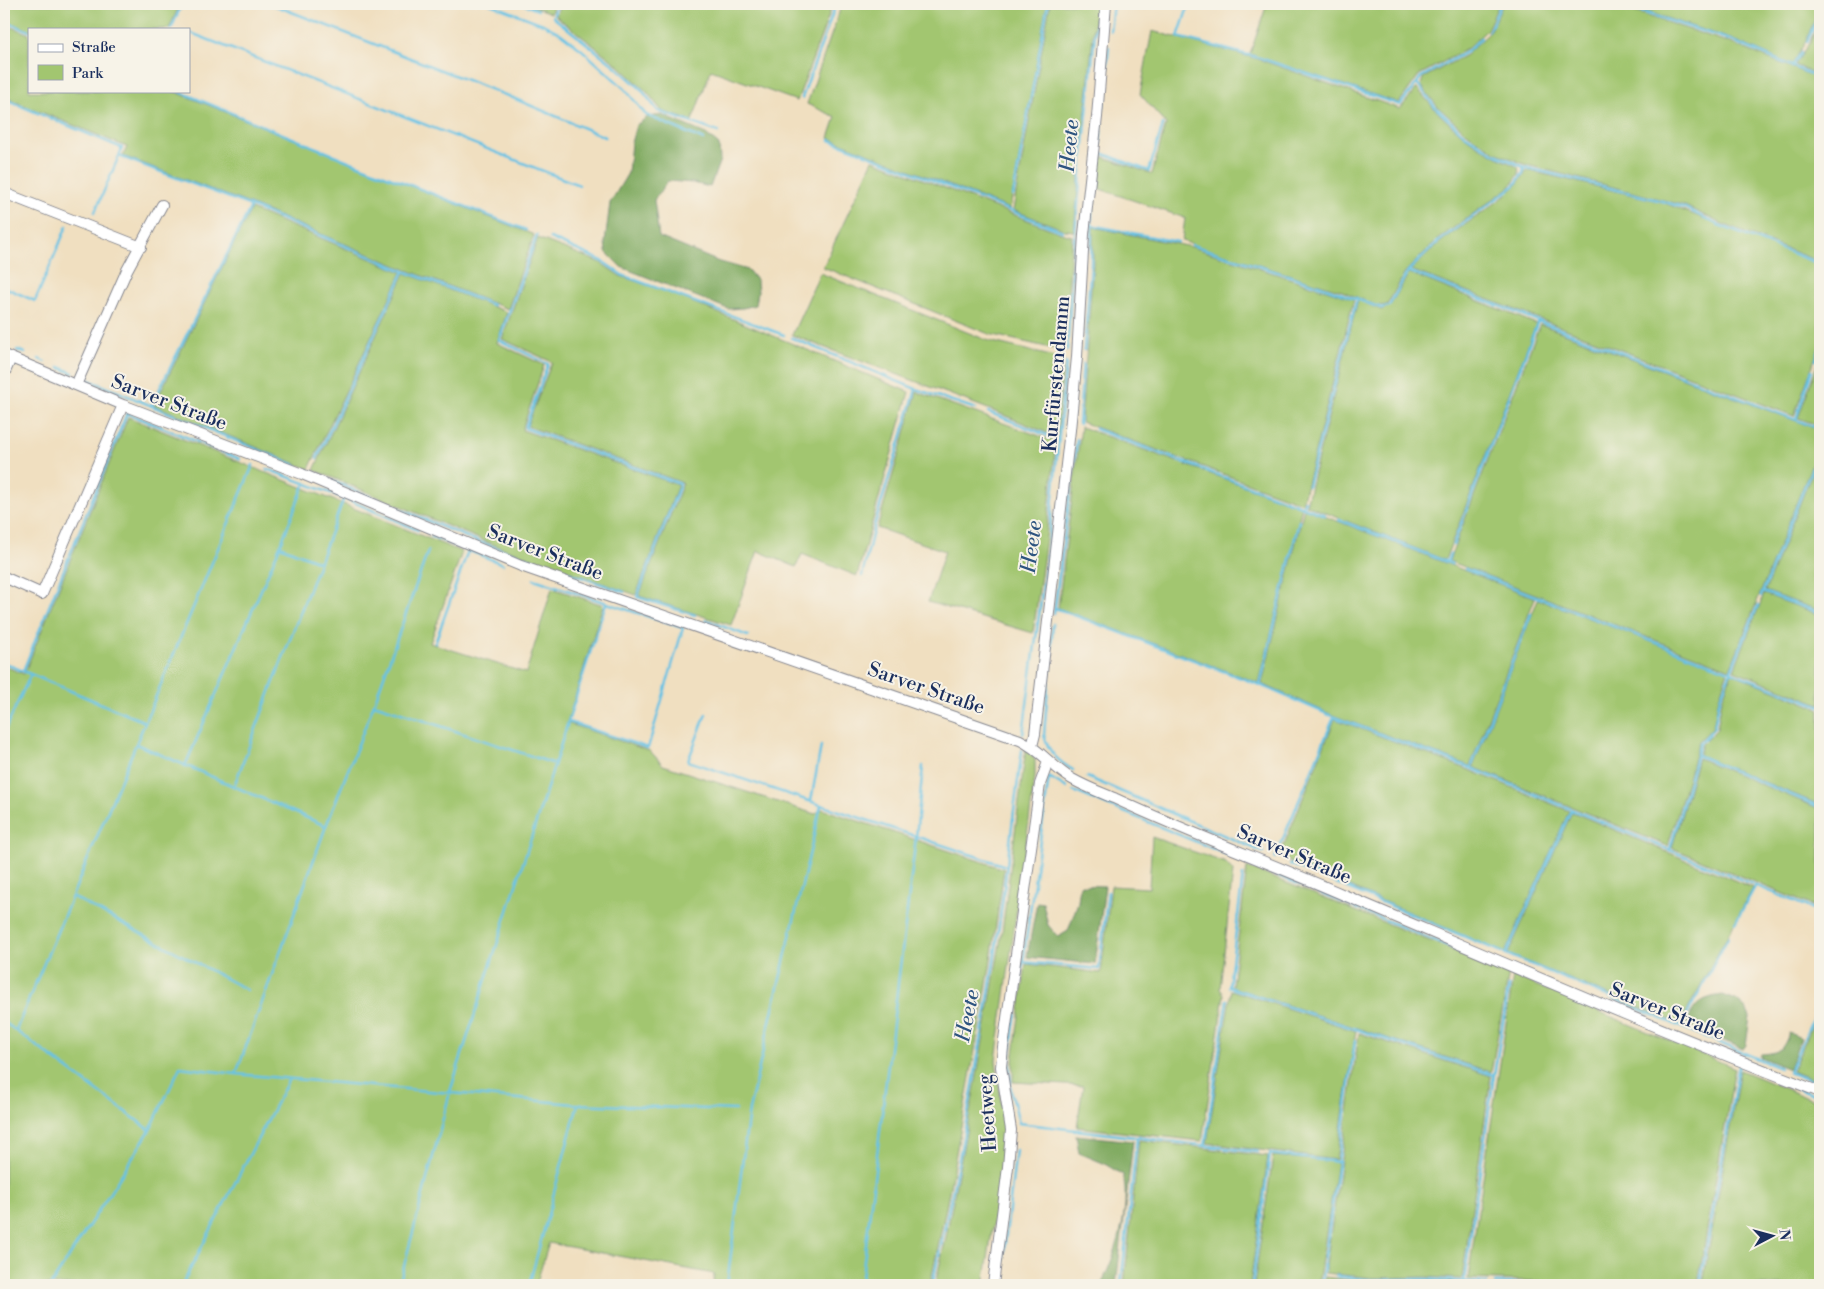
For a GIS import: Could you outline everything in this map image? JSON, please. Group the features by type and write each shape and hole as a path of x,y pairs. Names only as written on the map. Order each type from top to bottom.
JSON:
{"street":[{"name":"Kurfürstendamm","path":"1032,746 1035,734 1070,430 1084,234 1097,117 1106,4"},
{"path":"4,193 141,247"},
{"path":"76,385 127,270 162,205"},
{"name":"Sarver Straße","path":"7,356 123,405 258,456 521,566 695,625 836,677 1020,740 1032,746 1048,762 1072,779 1153,816 1281,868 1503,963 1820,1092"},
{"path":"4,374 7,356"},
{"path":"4,577 42,594 123,405"},
{"name":"Heetweg","path":"993,1285 1011,1130 1001,1068 1003,1047 1040,784 1048,762"}],"green space":[{"path":"4,4 180,4 169,28 28,28 28,30 4,20"},
{"path":"528,4 554,4 551,13"},
{"path":"560,4 833,4 797,101 711,70 692,121 662,111 646,91 618,65 556,16"},
{"path":"842,4 1047,4 1010,209 829,138 836,117 807,104"},
{"path":"1050,4 1096,4 1074,231 1065,230 1013,210"},
{"path":"1267,4 1499,4 1487,30 1467,49 1419,75 1399,103 1250,54"},
{"path":"1503,4 1611,4 1730,43 1820,79 1820,262 1720,223 1683,205 1527,165 1497,153 1468,134 1437,106 1421,85 1423,78 1466,55 1491,31"},
{"path":"1623,4 1820,4 1820,7 1806,41 1792,65 1731,39"},
{"path":"1820,17 1820,76 1795,65 1810,42"},
{"path":"4,24 28,34 28,92 176,92 534,235 508,309 402,268 250,204 123,156 127,147 4,97"},
{"path":"1152,31 1258,59 1400,109 1417,88 1450,124 1488,152 1518,167 1519,174 1510,187 1437,240 1406,271 1387,305 1378,306 1342,291 1182,241 1185,218 1097,188 1101,156 1152,174 1166,124 1140,94"},
{"path":"662,115 706,134 719,145 720,160 710,187 693,183 668,181 654,200 659,237 717,261 748,270 757,281 756,305 728,309 621,267 606,252 605,242 610,203 628,173 631,143 636,125 648,117"},
{"path":"873,160 1072,236 1064,351 989,334 823,267"},
{"path":"1526,170 1662,202 1820,265 1820,345 1794,416 1411,270 1442,241 1502,198 1521,179"},
{"path":"251,209 402,272 309,469 154,405"},
{"path":"1093,227 1192,247 1354,299 1302,503 1081,422 1093,265"},
{"path":"538,238 601,263 620,276 670,293 909,392 857,576 802,554 796,567 758,551 731,625 639,596 683,483 527,426 552,362 502,339"},
{"path":"405,273 507,312 497,343 544,365 522,430 678,485 636,595 489,543 314,470"},
{"path":"820,273 989,341 1063,359 1057,437 958,397 792,335"},
{"path":"1409,273 1536,324 1445,560 1306,505 1358,300 1381,310 1390,306"},
{"path":"1540,324 1820,430 1820,444 1730,669 1449,561"},
{"path":"1818,362 1820,363 1820,426 1798,418"},
{"path":"917,392 1056,442 1046,539 1033,633 928,602 945,551 877,528"},
{"path":"128,417 462,552 430,643 526,673 552,588 603,605 567,723 650,751 663,765 815,814 822,809 1004,869 990,967 947,1203 930,1285 713,1285 714,1274 549,1243 536,1285 4,1285 4,666 24,674"},
{"path":"1081,427 1302,507 1259,683 1058,608"},
{"path":"1820,453 1820,611 1765,591"},
{"path":"1304,508 1535,598 1470,766 1335,716 1262,684"},
{"path":"1764,594 1820,615 1820,704 1734,670"},
{"path":"1538,599 1728,671 1719,697 1713,727 1699,741 1668,846 1473,767"},
{"path":"1732,673 1820,709 1820,805 1699,755 1702,744 1717,729 1722,699"},
{"path":"1335,719 1472,771 1569,811 1505,953 1279,857"},
{"path":"1026,748 1035,760 1035,777 996,1060 1004,1128 1001,1171 984,1285 935,1285 976,1081 1002,932"},
{"path":"1698,758 1820,809 1820,909 1672,848"},
{"path":"1572,812 1753,888 1680,1024 1508,954"},
{"path":"1152,837 1226,863 1233,871 1220,989 1224,994 1202,1141 1077,1127 1083,1086 1013,1082 1013,1061 1026,964 1101,973 1111,886 1149,888"},
{"path":"1247,867 1509,973 1491,1072 1232,987"},
{"path":"1080,885 1105,886 1095,964 1027,957 1037,902 1043,903 1048,925 1058,937 1068,931 1078,902"},
{"path":"1513,976 1735,1068 1698,1282 1602,1283 1468,1279"},
{"path":"1231,990 1356,1031 1336,1160 1207,1143"},
{"path":"1723,995 1736,1000 1746,1009 1750,1017 1746,1045 1743,1049 1686,1024 1692,1011 1699,1003 1709,998"},
{"path":"1820,1008 1820,1082 1792,1071"},
{"path":"1359,1033 1491,1076 1462,1279 1426,1277 1373,1278 1325,1273"},
{"path":"1789,1033 1801,1038 1789,1069 1760,1057 1761,1054 1780,1050"},
{"path":"1740,1070 1820,1103 1820,1285 1703,1283"},
{"path":"1076,1135 1133,1141 1116,1285 1101,1285 1117,1246 1124,1217 1125,1189 1123,1175 1103,1163 1079,1153"},
{"path":"1139,1140 1268,1156 1250,1285 1124,1285"},
{"path":"1273,1156 1337,1162 1318,1285 1254,1285"},
{"path":"1325,1277 1371,1283 1424,1281 1476,1284 1324,1285"}],"waterway":[{"path":"171,28 182,4"},
{"path":"271,4 513,98 605,137"},
{"path":"490,4 543,24 560,33 625,89 646,115 704,140"},
{"path":"523,4 538,10"},
{"path":"557,4 553,17 641,89 658,111 718,132"},
{"path":"802,98 836,4"},
{"path":"1013,196 1048,4"},
{"name":"Heete","path":"1067,350 1075,234 1098,4"},
{"path":"1110,31 1113,4"},
{"path":"1189,4 1178,37 1260,58 1400,105 1417,83"},
{"path":"1489,31 1501,4"},
{"path":"1617,4 1730,40 1820,78"},
{"path":"1807,42 1820,11"},
{"path":"4,21 28,31"},
{"path":"191,33 579,185"},
{"path":"1481,38 1468,51 1421,77 1417,83 1435,107 1465,135 1495,154 1524,167 1685,208 1716,224 1820,264"},
{"path":"1103,109 1109,47"},
{"path":"1792,67 1801,53"},
{"path":"180,92 346,160 526,230"},
{"path":"4,99 122,148 119,156 251,206 404,271 493,305"},
{"path":"1099,153 1102,124"},
{"path":"1099,152 1149,171 1163,125"},
{"path":"830,140 1062,231"},
{"path":"95,212 119,156"},
{"path":"1094,185 1097,167"},
{"path":"1192,245 1312,283 1381,308 1389,306 1408,271 1438,242 1514,186 1523,173 1524,167"},
{"path":"151,406 251,206"},
{"path":"1084,350 1091,266 1092,207"},
{"path":"1091,225 1178,242"},
{"path":"4,287 35,301 67,226"},
{"path":"537,235 499,340 548,364 525,428 680,484 637,597 695,615"},
{"path":"550,238 602,261 622,275 784,335"},
{"path":"317,458 404,271"},
{"path":"1408,271 1820,429"},
{"path":"1308,486 1357,298"},
{"path":"1453,545 1538,321"},
{"path":"792,338 916,389 976,409"},
{"path":"1820,348 1816,360 1820,361"},
{"path":"17,350 25,353"},
{"path":"39,359 45,362"},
{"name":"Heete","path":"1023,734 1048,549 1066,363"},
{"path":"1079,424 1083,364"},
{"path":"59,367 73,373"},
{"path":"1796,419 1812,370"},
{"path":"87,379 297,466"},
{"path":"862,576 875,523 916,389"},
{"path":"988,412 1059,440"},
{"path":"145,722 23,671 127,413 240,459"},
{"path":"1095,429 1325,515"},
{"path":"1054,613 1077,439"},
{"path":"1761,596 1820,448"},
{"path":"16,1030 253,465"},
{"path":"267,469 344,498 418,530"},
{"path":"310,472 479,542 624,592"},
{"path":"185,766 280,546 305,483"},
{"path":"234,786 344,498"},
{"path":"1303,506 1305,500"},
{"path":"1339,520 1452,564"},
{"path":"1260,685 1299,521"},
{"path":"431,536 503,564"},
{"path":"280,546 319,562"},
{"path":"236,1074 326,826 374,704 428,551"},
{"path":"435,643 468,551"},
{"path":"1447,562 1450,554"},
{"path":"1465,569 1820,706"},
{"path":"534,579 683,628 648,748 569,722"},
{"path":"1763,592 1820,613"},
{"path":"399,1285 450,1092 606,603"},
{"path":"1670,849 1700,743 1714,728 1720,698 1758,605"},
{"path":"1055,608 1260,685 1334,717 1471,768 1820,912"},
{"path":"1471,768 1531,614"},
{"path":"706,620 748,636"},
{"path":"1053,624 1044,735 1054,756 1073,770"},
{"path":"4,663 23,671"},
{"path":"4,732 30,676"},
{"path":"374,704 555,764"},
{"path":"706,714 688,761 1006,866"},
{"path":"1275,858 1334,717"},
{"path":"136,744 326,826"},
{"path":"811,801 821,746"},
{"name":"Heete","path":"932,1285 973,1087 1001,913 1022,750"},
{"path":"1697,755 1820,807"},
{"path":"861,1285 923,766"},
{"path":"1067,788 1049,777 1009,1061 1011,1090 1019,1123 1258,1152"},
{"path":"1087,777 1263,852"},
{"path":"1073,791 1550,988"},
{"path":"727,1285 749,1110 821,805"},
{"path":"1506,954 1571,810"},
{"path":"1290,864 1780,1068"},
{"path":"1243,875 1229,987 1494,1075"},
{"path":"1735,923 1755,887"},
{"path":"1023,962 1099,969 1108,892"},
{"path":"73,897 247,990"},
{"path":"1681,1026 1729,936"},
{"path":"1464,1281 1509,986"},
{"path":"1205,1146 1227,1000"},
{"path":"1820,1003 1789,1072 1820,1084"},
{"path":"4,1022 150,1130"},
{"path":"1321,1285 1355,1041"},
{"path":"1700,1284 1739,1065"},
{"path":"51,1285 150,1130 180,1067 236,1074 575,1104 736,1110"},
{"path":"182,1285 289,1079"},
{"path":"1797,1088 1820,1098"},
{"path":"529,1285 578,1104"},
{"path":"1121,1285 1137,1138"},
{"path":"1000,1285 1016,1150"},
{"path":"1252,1285 1270,1154 1339,1162"},
{"path":"1336,1276 1371,1280 1424,1279 1487,1283"},
{"path":"1495,1283 1718,1285"}]}
